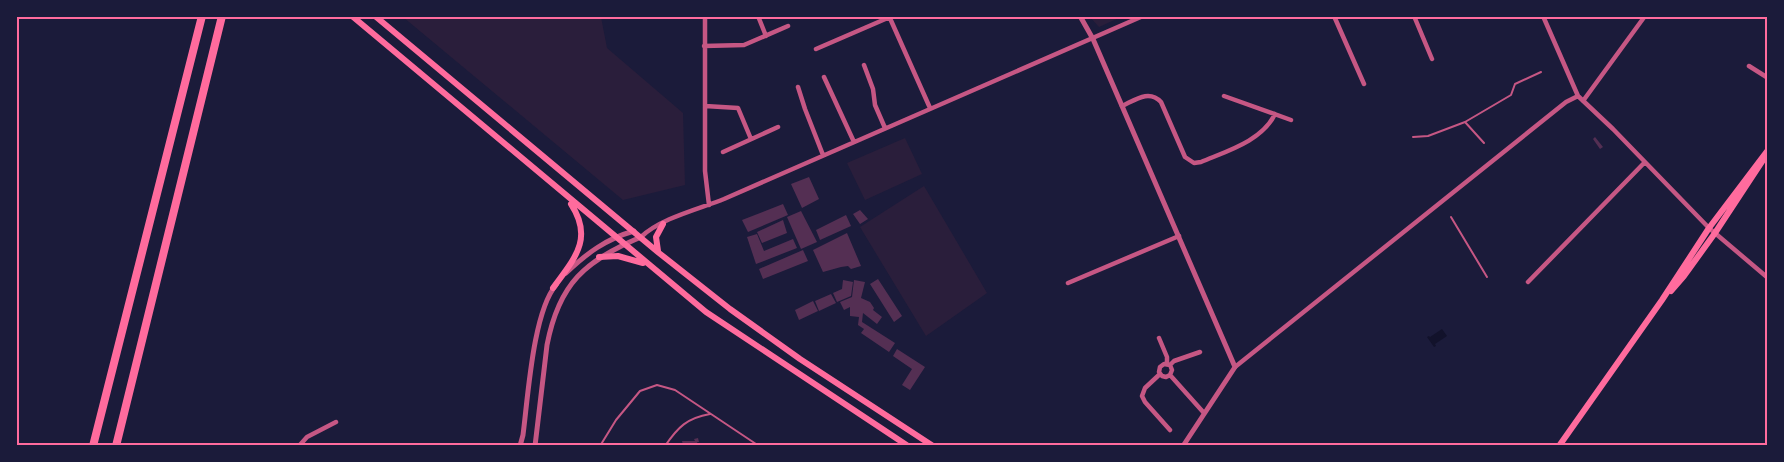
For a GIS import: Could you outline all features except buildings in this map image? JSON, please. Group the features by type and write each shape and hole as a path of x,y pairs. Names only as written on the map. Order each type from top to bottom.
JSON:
{"highway":[{"path":"93,446 202,16"},
{"path":"116,446 222,16"}],"main road":[{"path":"352,16 649,266 734,332 908,446"},
{"path":"375,16 634,231 643,235 659,253 764,334 933,446"},
{"path":"1559,446 1662,300 1709,228 1767,151"},
{"path":"1662,300 1684,276 1715,233 1760,167 1767,151"},
{"path":"553,288 574,260 582,241 579,220 566,197"},
{"path":"659,253 656,237 663,224"},
{"path":"599,257 618,256 649,266"}],"street":[{"path":"705,16 705,171 709,205"},
{"path":"758,16 766,36"},
{"path":"1080,16 1093,39 1235,367"},
{"path":"535,446 547,345 554,317 571,284 599,257 663,224 1143,16"},
{"path":"1334,16 1364,84"},
{"path":"1414,16 1432,59"},
{"path":"1543,16 1578,96 1709,228 1767,278"},
{"path":"1583,101 1645,16"},
{"path":"816,49 889,17 930,108"},
{"path":"704,46 744,45 788,26"},
{"path":"864,65 873,89 875,105 885,128"},
{"path":"1749,66 1767,78"},
{"path":"824,77 854,141"},
{"path":"798,87 824,155"},
{"path":"1122,106 1147,95 1157,98 1161,102 1185,157 1194,163 1251,139 1270,122 1275,114"},
{"path":"1224,96 1292,120"},
{"path":"1183,446 1235,367 1566,102 1578,96"},
{"path":"705,106 738,108 751,139"},
{"path":"723,152 778,128"},
{"path":"1528,282 1646,162"},
{"path":"520,446 539,324 553,288 579,262 615,236 634,231"},
{"path":"1068,283 1179,236"},
{"path":"1757,269 1762,261"},
{"path":"1159,338 1172,370 1170,375"},
{"path":"1170,430 1145,402 1142,396 1145,388 1160,374 1160,367 1200,352"},
{"path":"1160,374 1164,377 1170,375"},
{"path":"1170,375 1204,413"},
{"path":"299,446 307,437 336,422"}],"lane":[{"path":"1413,137 1428,136 1466,122 1511,95 1515,84 1541,72"},
{"path":"1466,122 1484,143"},
{"path":"1451,217 1487,277"},
{"path":"600,446 632,399 640,391 651,386 668,387 759,446"},
{"path":"665,446 682,424 695,417 711,414"}],"shaded area":[{"path":"403,17 601,17 607,48 683,113 685,185 623,200"},
{"path":"1090,17 1121,17 1099,27"},
{"path":"905,138 922,174 865,200 847,163"},
{"path":"924,186 987,293 926,336 860,227"},
{"path":"1442,329 1447,336 1434,347 1427,337"}]}
